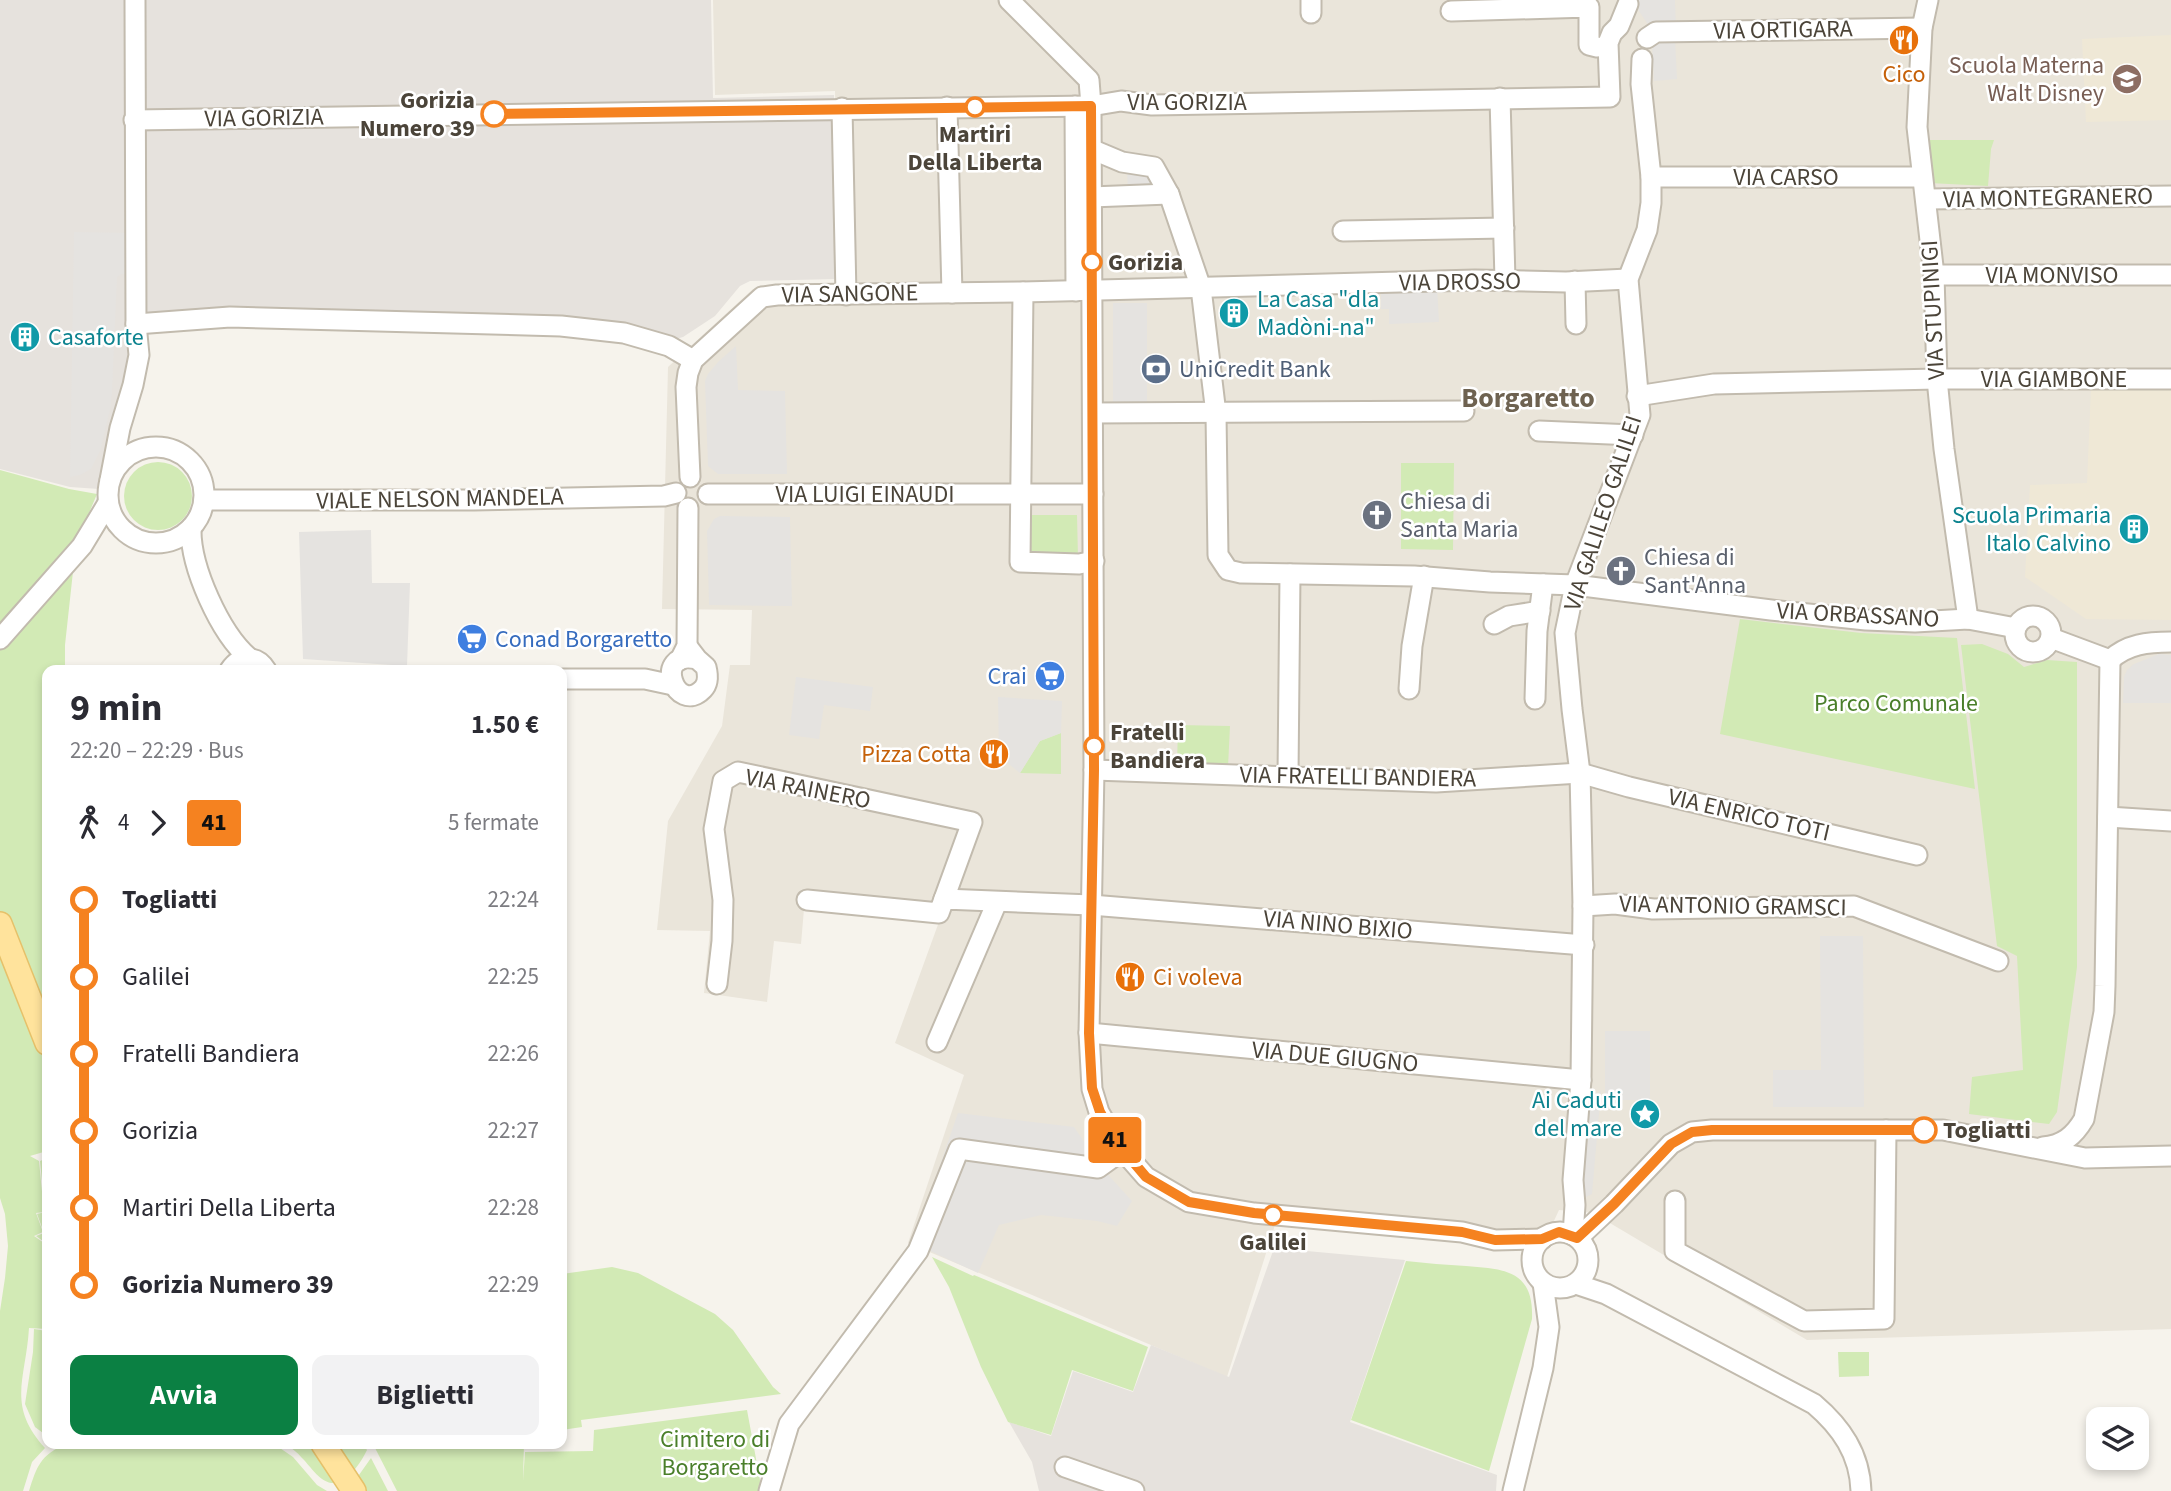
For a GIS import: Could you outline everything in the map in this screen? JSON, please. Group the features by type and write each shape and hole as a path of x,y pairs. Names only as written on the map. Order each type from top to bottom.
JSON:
{"main road":[{"path":"0,924 42,1030"},
{"path":"326,1449 354,1491"}],"street":[{"path":"110,480 121,461 131,454 145,448 160,447 175,451 188,459 198,471 204,500 200,515 180,537 151,543 136,539 124,531 114,520 108,503 110,480 120,428 139,355 136,324 135,0"},
{"path":"1009,0 1089,80 1083,106 1084,291 1093,413 1094,561 1094,770 1089,1033 1092,1088 1100,1112 1123,1150 1146,1177 1189,1202 1254,1213 1462,1232 1495,1240 1561,1236 1583,1244 1588,1261 1606,1294"},
{"name":"VIA STUPINIGI","path":"1928,0 1922,28 1917,127 1934,275 1937,379 1944,449 1968,619"},
{"path":"1628,2 1616,61 1633,64 1642,59"},
{"path":"1451,11 1589,7 1589,45 1619,38"},
{"name":"VIA ORTIGARA","path":"1619,38 1656,32 1922,28"},
{"name":"VIA GORIZIA","path":"134,120 1083,106 1121,101 1152,104 1610,97 1619,38"},
{"name":"VIA GALILEO GALILEI","path":"1561,1236 1573,1180 1581,1080 1584,945 1580,773 1565,632 1575,585 1640,415 1628,279 1647,230 1651,203 1651,177 1641,84 1642,59 1647,50 1619,38"},
{"path":"1500,98 1505,280"},
{"path":"1083,106 1090,149 1091,197 1084,291"},
{"path":"947,107 952,293"},
{"path":"842,108 846,295"},
{"path":"1090,149 1122,162 1154,167 1169,194 1201,288 1216,414"},
{"name":"VIA CARSO","path":"1651,177 1922,177"},
{"path":"1091,197 1169,194"},
{"name":"VIA MONTEGRANERO","path":"1926,199 2171,196"},
{"path":"1343,231 1504,228"},
{"name":"VIA MONVISO","path":"1934,275 2171,275"},
{"name":"VIA DROSSO","path":"1084,291 1628,279"},
{"path":"1575,281 1576,324"},
{"name":"VIA SANGONE","path":"693,360 762,297 1084,291"},
{"path":"1023,292 1020,562 1079,564 1094,561"},
{"path":"136,324 230,317 561,326 624,333 669,346 693,360 686,387 690,477"},
{"name":"VIA GIAMBONE","path":"1637,396 1714,384 1937,379 2171,379"},
{"path":"1093,413 1464,411"},
{"name":"VIA ORBASSANO","path":"1216,414 1218,555 1228,570 1241,573 1424,576 1575,585 1866,620 1915,622 1968,619 2016,628 2028,617 2038,616 2048,624 2051,638 2110,660"},
{"path":"1539,431 1633,435"},
{"path":"567,679 645,679 682,664 682,500 678,484 690,477 703,481 708,494 703,504 699,507 682,500"},
{"name":"VIA LUIGI EINAUDI","path":"708,494 1093,494"},
{"name":"VIALE NELSON MANDELA","path":"204,500 474,500 664,496 682,500"},
{"path":"1,636 82,546 108,503"},
{"path":"191,528 195,563 229,638 249,658 262,665"},
{"path":"1288,776 1290,574"},
{"path":"1409,689 1412,646 1424,576"},
{"path":"1535,699 1536,631 1543,584"},
{"path":"1494,624 1509,616 1539,611"},
{"path":"2038,1147 2054,1146 2066,1141 2084,1119 2104,1012 2110,660 2119,652 2145,642 2171,642"},
{"path":"234,665 249,658"},
{"name":"VIA FRATELLI BANDIERA","path":"1094,770 1436,782 1580,773"},
{"name":"VIA RAINERO","path":"717,984 723,900 714,829 723,781 737,772 972,822 944,899"},
{"name":"VIA ENRICO TOTI","path":"1580,773 1917,855"},
{"path":"2108,817 2171,821"},
{"path":"807,900 939,914 944,899 1091,905"},
{"path":"937,1042 997,902"},
{"name":"VIA ANTONIO GRAMSCI","path":"1583,906 1615,904 1653,909 1854,906 1998,961"},
{"name":"VIA NINO BIXIO","path":"1091,905 1584,945"},
{"name":"VIA DUE GIUGNO","path":"1089,1033 1581,1080"},
{"path":"1675,1201 1675,1251 1804,1321 1884,1318 1886,1130"},
{"path":"1861,1491 1860,1478 1846,1439 1832,1420 1814,1404 1606,1294 1572,1286 1554,1288 1543,1283 1533,1265 1534,1252 1596,1219 1614,1204 1671,1144 1692,1132 1943,1130 2085,1158 2171,1156"},
{"path":"2076,1132 2094,1146 2110,1154 2122,1156"},
{"path":"769,1491 789,1424 918,1251 959,1149 1098,1168 1123,1150"},
{"name":"VIA GALILEO GALILEI","path":"1561,1236 1575,1205 1573,1180"},
{"path":"1549,1327 1572,1286 1584,1275 1614,1204"},
{"path":"1575,1205 1584,1217 1596,1219"},
{"path":"1495,1240 1533,1265"},
{"path":"1513,1491 1543,1368 1549,1327 1543,1283"},
{"path":"1065,1467 1134,1491"}],"shaded area":[{"path":"0,0 711,0 713,98 834,95 837,279 750,281 740,286 715,316 683,337 672,340 229,313 126,323 130,357 99,489 70,487 0,469"},
{"path":"713,0 2171,0 2171,1329 1807,1340 1593,1213 1559,1210 1553,1223 1535,1233 1280,1209 1227,1377 908,1243 964,1075 895,1043 940,919 804,909 801,944 774,941 767,1002 704,993 710,931 657,930 668,821 722,726 730,665 750,665 752,610 662,609 668,367 753,289 839,283 835,91 715,95"},
{"path":"1635,0 1675,0 1676,26 1651,29"},
{"name":"Scuola Materna Walt Disney","path":"2171,35 2171,120 2086,122 2082,39"},
{"path":"1675,37 1677,79 1654,81 1652,45"},
{"path":"1151,170 1156,190 1128,192 1127,171"},
{"path":"74,232 135,233 136,273 117,277 112,391 100,451 91,469 70,477"},
{"path":"1437,286 1439,322 1389,324 1389,309 1381,309 1381,287"},
{"path":"1113,303 1147,303 1147,405 1113,405"},
{"path":"736,346 738,390 785,391 787,474 718,474 708,466 705,381 718,362"},
{"path":"2091,389 2171,390 2171,620 2086,619 2025,577 2030,485 2087,483"},
{"path":"720,516 790,517 792,606 709,605 707,531 714,519"},
{"path":"371,530 372,583 410,583 407,665 303,659 299,532"},
{"path":"2159,654 2171,655 2171,703 2123,703 2124,677 2127,670 2134,664"},
{"path":"796,677 873,687 870,711 824,705 819,739 789,735"},
{"path":"998,697 1062,701 1061,733 1040,741 1020,773 999,756"},
{"path":"1820,936 1863,936 1864,1107 1773,1107 1773,1070 1821,1070"},
{"path":"1605,1031 1650,1031 1650,1100 1605,1100"},
{"path":"1601,1091 1592,1194 1582,1199 1590,1098"},
{"path":"958,1113 1074,1127 1101,1167 1132,1201 1117,1226 1041,1215 999,1225 978,1273 913,1243"},
{"path":"1274,1248 1405,1260 1350,1422 1497,1475 1496,1491 1039,1491 1032,1462 1009,1422 1051,1436 1073,1371 1133,1392 1151,1345 1229,1377"}],"green space":[{"path":"1926,140 1994,140 1988,186 1929,183"},
{"path":"158,462 171,464 182,472 190,483 190,509 182,520 171,528 158,530 145,528 134,520 126,509 124,496 126,483 134,472 145,464"},
{"path":"1401,463 1454,463 1453,550 1401,549"},
{"path":"0,470 97,494 76,544 65,665 42,665 42,1152 30,1156 39,1161 42,1192 42,1212 36,1213 42,1232 34,1236 42,1242 42,1329 29,1328 21,1391 26,1418 44,1449 32,1462 23,1491 0,1491 0,1311 8,1246 5,1214 0,1198"},
{"path":"1031,515 1077,515 1078,558 1031,558"},
{"name":"Parco Comunale","path":"1740,619 1861,633 1957,638 1975,789 1720,734"},
{"path":"1982,644 2008,654 2024,667 2047,660 2077,662 2077,967 2057,1112 2049,1124 1969,1114 1972,1077 2023,1070 2017,956 1997,946 1961,645"},
{"path":"1178,725 1230,726 1228,767 1177,766"},
{"path":"1061,733 1061,774 1020,773 1040,741"},
{"path":"42,1213 42,1228 37,1214"},
{"path":"932,1257 1148,1347 1133,1391 1072,1370 1051,1435 1008,1422 981,1367 949,1287"},
{"path":"1406,1261 1504,1271 1522,1281 1528,1290 1532,1319 1489,1471 1351,1420"},
{"path":"612,1267 638,1273 715,1314 733,1330 773,1387 781,1394 581,1420 582,1427 567,1429 567,1273"},
{"path":"34,1329 42,1330 42,1432 35,1427 25,1404"},
{"path":"1838,1352 1869,1352 1869,1376 1839,1377"},
{"name":"Cimitero di Borgaretto","path":"747,1410 762,1491 397,1491 376,1449 524,1449 523,1481 525,1452 593,1451 594,1430"},
{"path":"57,1449 281,1449 293,1457 317,1485 327,1491 29,1491 34,1475 50,1453"},
{"path":"292,1449 367,1450 348,1477 337,1483 320,1478"},
{"path":"371,1458 388,1491 340,1491 354,1482"}],"bus line":[{"name":"41","path":"494,114 1091,106 1094,770 1089,1033 1092,1088 1100,1112 1118,1144 1146,1177 1189,1202 1254,1213 1462,1232 1495,1240 1542,1239 1559,1232 1577,1238 1614,1204 1671,1144 1692,1132 1924,1130"}],"place":[{"name":"Cico","path":"1904,40"},
{"name":"Scuola Materna Walt Disney","path":"2127,79"},
{"name":"Martiri Della Liberta","path":"975,107"},
{"name":"Gorizia Numero 39","path":"494,114"},
{"name":"Gorizia","path":"1092,262"},
{"name":"La Casa \"dla Madòni-na\"","path":"1234,313"},
{"name":"Casaforte","path":"25,337"},
{"name":"UniCredit Bank","path":"1156,369"},
{"name":"Chiesa di Santa Maria","path":"1377,515"},
{"name":"Scuola Primaria Italo Calvino","path":"2134,529"},
{"name":"Chiesa di Sant'Anna","path":"1621,571"},
{"name":"Conad Borgaretto","path":"472,639"},
{"name":"Crai","path":"1050,676"},
{"name":"Fratelli Bandiera","path":"1094,746"},
{"name":"Pizza Cotta","path":"994,754"},
{"name":"Ci voleva","path":"1130,977"},
{"name":"Ai Caduti del mare","path":"1645,1114"},
{"name":"Togliatti","path":"1924,1130"},
{"name":"Galilei","path":"1273,1215"}],"district":[{"name":"Borgaretto","path":"1528,398"}]}
